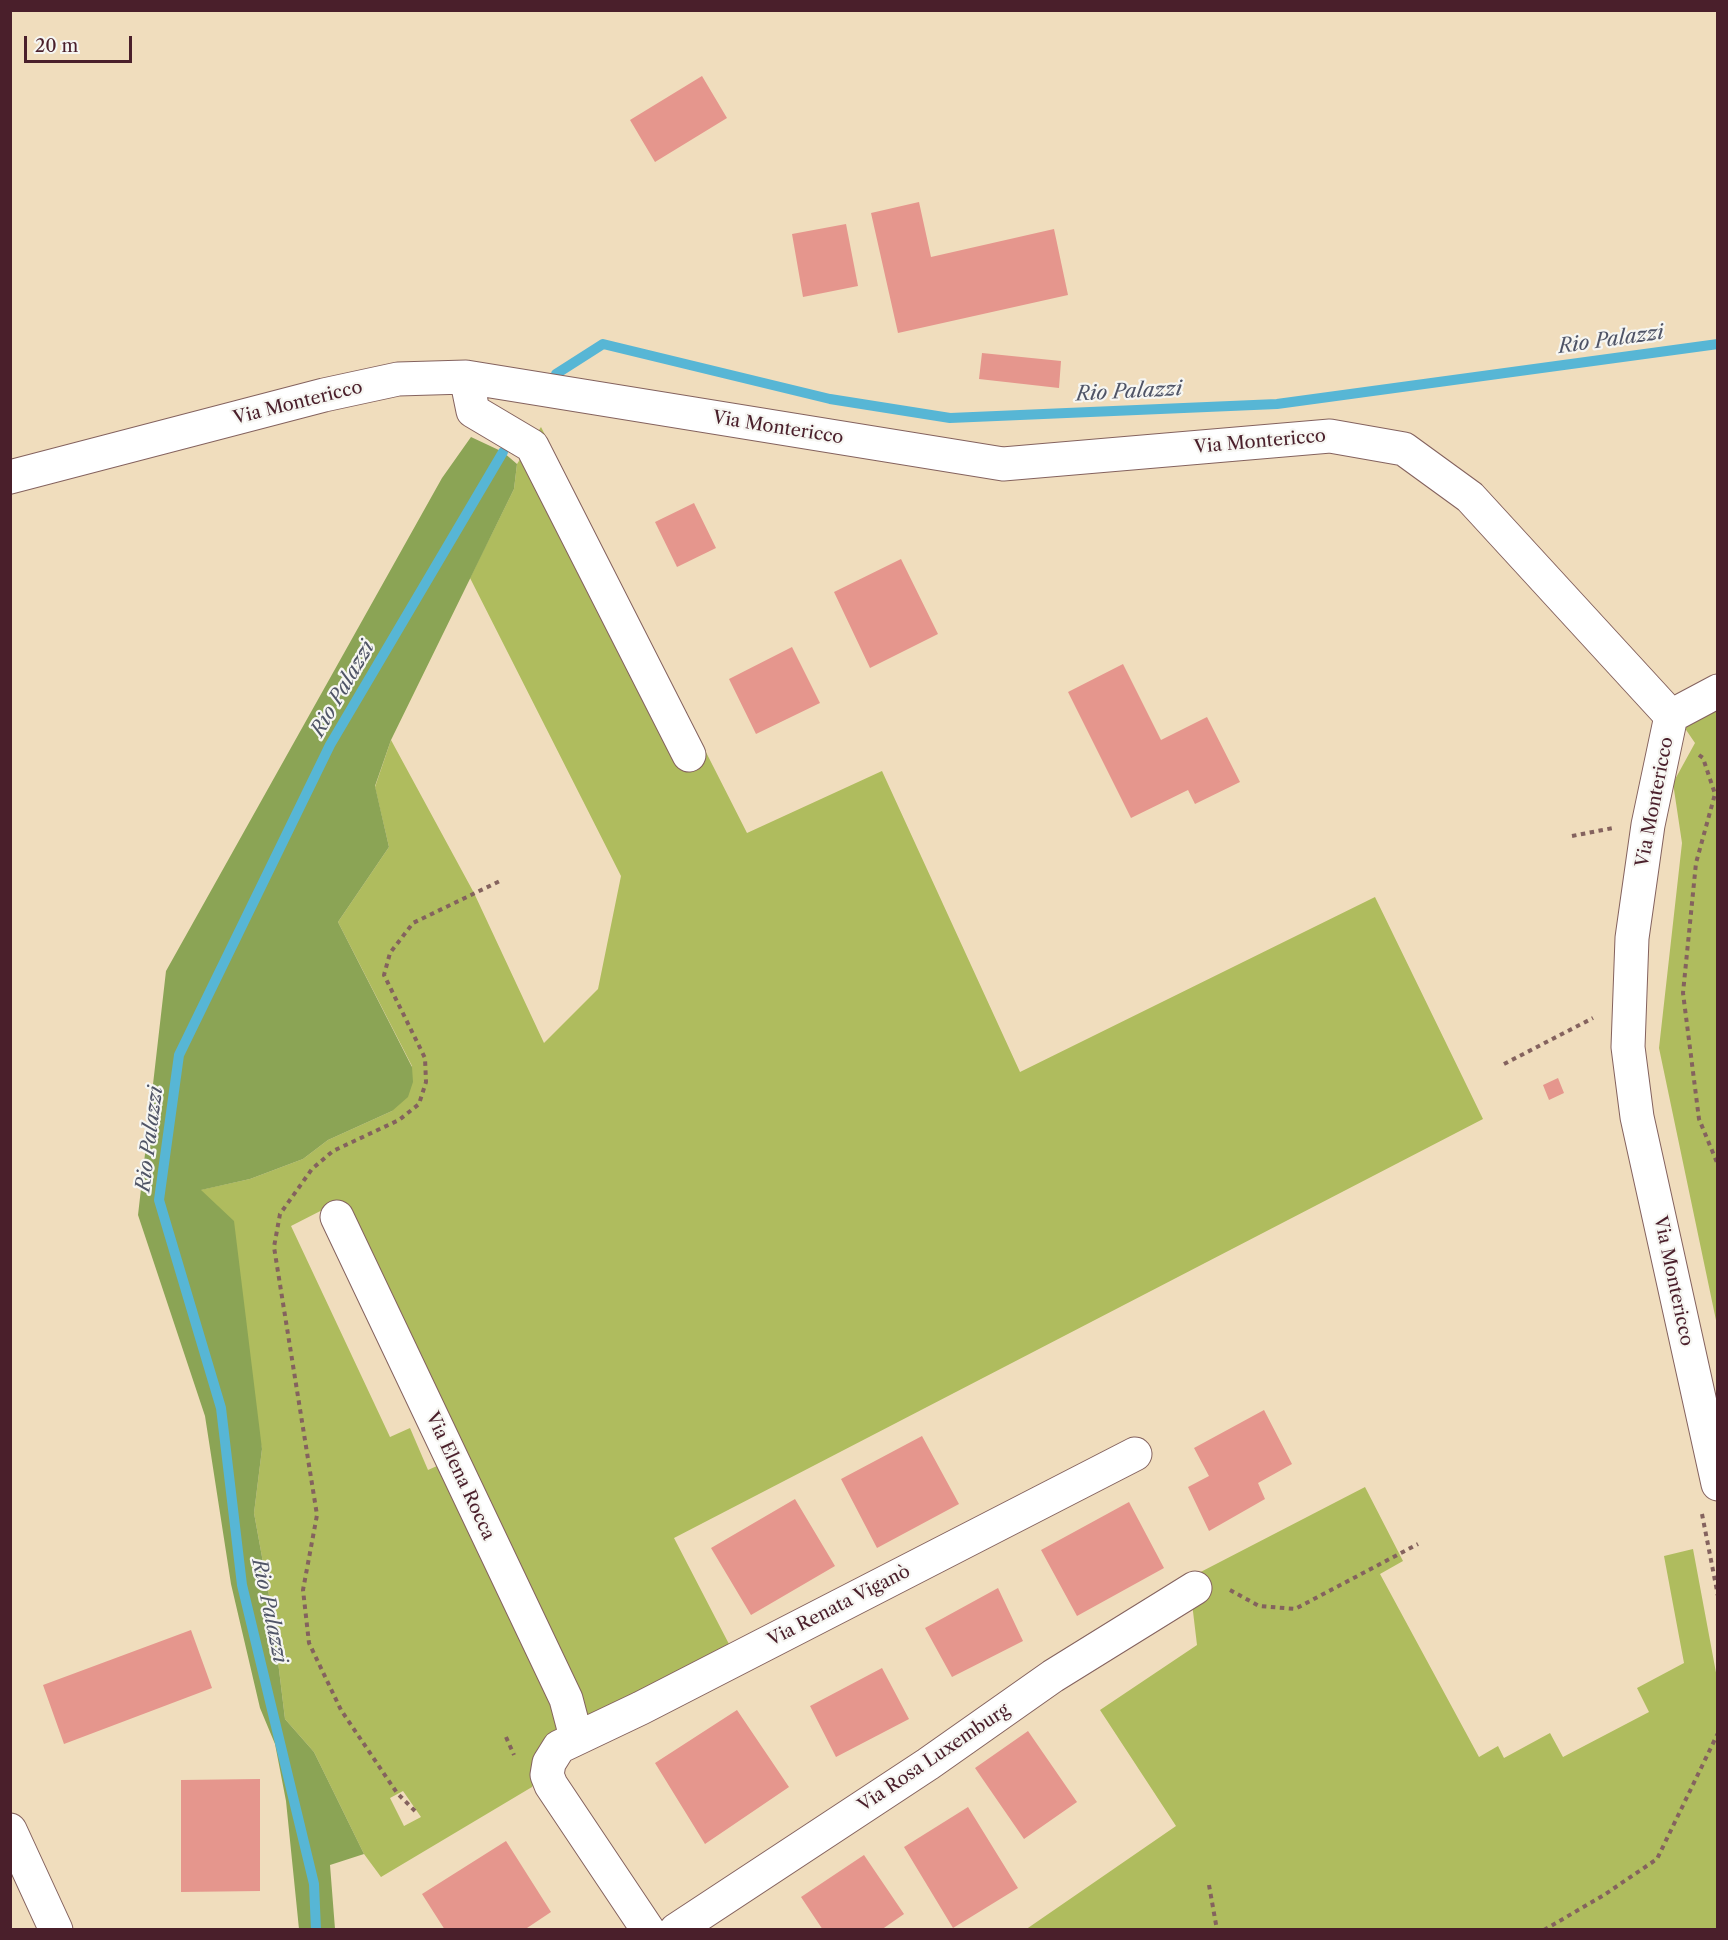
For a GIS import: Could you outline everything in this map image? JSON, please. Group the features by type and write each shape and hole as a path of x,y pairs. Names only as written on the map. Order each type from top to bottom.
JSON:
{"street":[{"name":"Via Montericco","path":"10,477 324,395 398,380 466,377 1003,464 1330,436 1404,449 1470,497 1671,716 1648,825 1632,938 1628,1047 1637,1117 1718,1484"},
{"path":"466,377 473,411 532,446 689,755"},
{"path":"1671,716 1718,691"},
{"name":"Via Elena Rocca","path":"337,1217 566,1699 576,1737"},
{"name":"Via Renata Viganò","path":"648,1929 551,1785 547,1775 549,1763 559,1747 640,1708 1136,1454"},
{"name":"Via Rosa Luxemburg","path":"676,1929 928,1764 1053,1676 1195,1588"},
{"path":"10,1830 56,1929"}],"path":[{"path":"1690,751 1703,758 1714,794 1696,863 1683,993 1699,1119 1718,1165"},
{"path":"1572,836 1623,826"},
{"path":"1504,1064 1599,1015"},
{"path":"1195,1588 1217,1571 1229,1590 1259,1606 1295,1609 1418,1544"},
{"path":"1544,1929 1604,1895 1657,1859 1718,1732"},
{"path":"1209,1885 1217,1929"}],"green space":[{"path":"541,427 747,833 882,771 1020,1072 1375,897 1483,1119 674,1538 730,1646 607,1711 571,1721 532,1787 381,1877 364,1854 314,1752 285,1719 272,1612 254,1513 262,1449 200,1190 250,1179 303,1159 328,1140 392,1111 412,1066 338,922 389,847 375,787 391,740 474,893 544,1043 598,989 621,876 470,578 514,489 517,464","holes":["336,1203 457,1457 428,1470 410,1428 390,1437 291,1226","403,1791 421,1817 404,1826 390,1798"]},
{"path":"471,437 503,452 517,464 514,489 391,740 375,786 389,847 338,922 412,1067 413,1082 408,1097 392,1111 328,1140 303,1159 250,1179 201,1190 234,1221 262,1449 254,1513 272,1612 285,1719 314,1752 364,1854 330,1865 335,1929 299,1929 286,1801 275,1744 260,1708 231,1584 205,1416 138,1215 166,971 442,478"},
{"path":"1717,702 1717,1325 1659,1048 1682,843 1673,783 1695,743 1680,721"},
{"path":"1365,1487 1403,1561 1380,1574 1479,1757 1498,1746 1504,1758 1550,1733 1563,1757 1649,1712 1637,1688 1684,1663 1664,1556 1693,1549 1717,1678 1717,1929 1025,1930 1176,1826 1100,1710 1197,1645 1189,1578"}],"building":[{"path":"702,76 727,118 655,162 630,120"},
{"path":"919,202 931,257 1054,229 1068,295 898,333 871,213"},
{"path":"846,224 858,286 803,297 792,234"},
{"path":"982,353 1061,361 1059,388 979,379"},
{"path":"694,503 716,548 677,567 655,522"},
{"path":"901,559 938,634 870,668 834,592"},
{"path":"792,647 820,703 756,734 729,679"},
{"path":"1123,664 1161,740 1207,717 1240,782 1195,804 1188,790 1131,818 1068,692"},
{"path":"1558,1078 1564,1093 1549,1100 1543,1085"},
{"path":"1264,1410 1292,1464 1258,1483 1265,1499 1209,1531 1188,1487 1209,1476 1194,1448"},
{"path":"922,1436 959,1504 877,1548 841,1479"},
{"path":"795,1499 835,1566 751,1615 711,1548"},
{"path":"1129,1502 1164,1568 1077,1616 1041,1550"},
{"path":"998,1588 1023,1641 952,1677 925,1628"},
{"path":"191,1630 212,1688 64,1744 43,1685"},
{"path":"882,1668 909,1719 836,1757 810,1706"},
{"path":"737,1710 789,1787 705,1844 655,1763"},
{"path":"1028,1731 1077,1802 1024,1839 975,1768"},
{"path":"260,1779 260,1891 181,1892 181,1780"},
{"path":"968,1807 1018,1888 953,1928 904,1847"},
{"path":"506,1841 551,1912 524,1930 445,1930 422,1894"},
{"path":"864,1855 904,1914 881,1930 823,1930 801,1897"}],"waterway":[{"name":"Rio Palazzi","path":"556,374 603,344 830,399 950,418 1277,404 1718,344"},
{"name":"Rio Palazzi","path":"316,1930 314,1884 242,1585 221,1408 159,1200 179,1055 330,745 503,452"}]}
